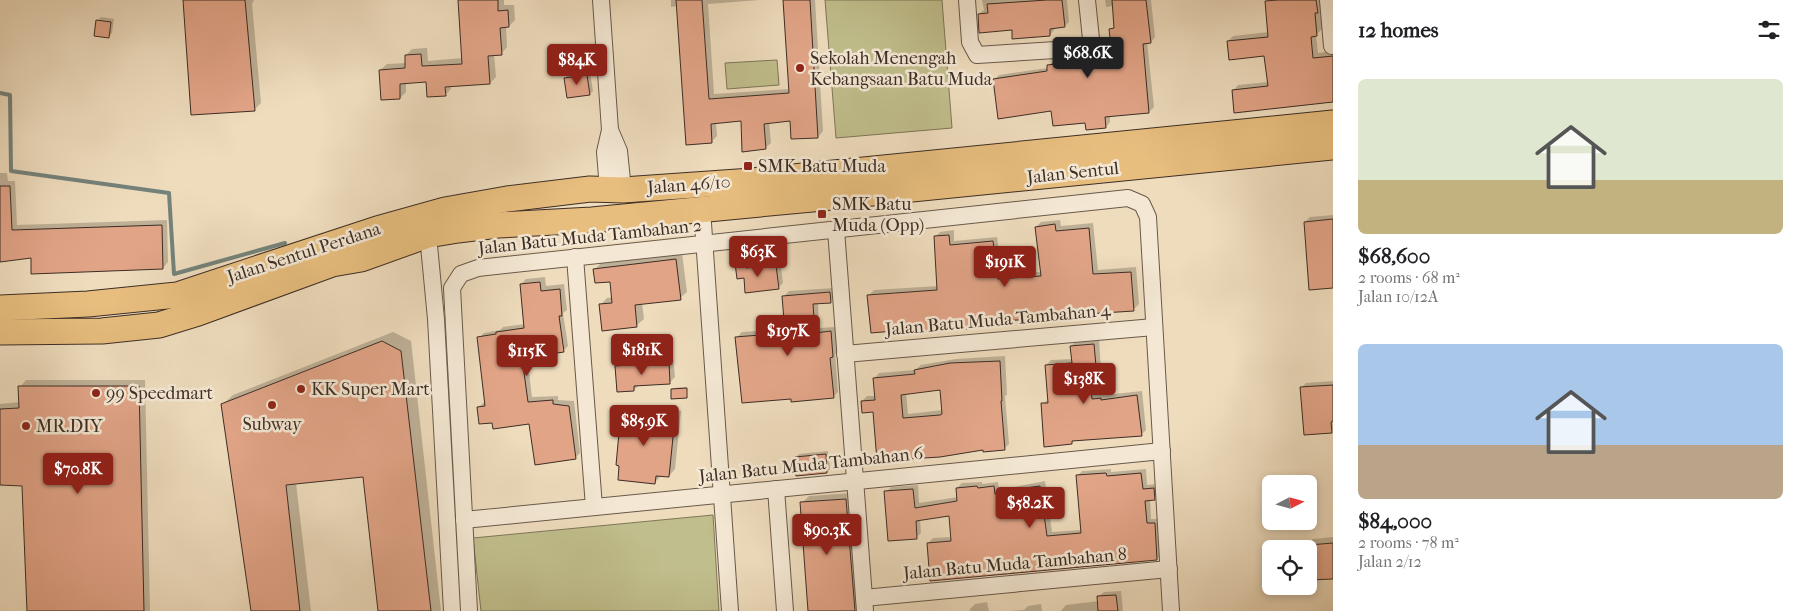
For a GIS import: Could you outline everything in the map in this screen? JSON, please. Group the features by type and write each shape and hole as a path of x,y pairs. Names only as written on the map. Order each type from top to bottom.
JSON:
{"main road":[{"name":"Jalan Sentul","path":"875,169 1333,123"},
{"name":"Jalan Sentul","path":"812,199 1333,147"},
{"name":"Jalan 46/10","path":"615,193 875,169"},
{"path":"667,187 702,209 736,182"},
{"name":"Jalan Sentul Perdana","path":"0,308 112,302 177,294 377,229 445,210 590,189 615,193"},
{"path":"615,193 625,209 639,215"},
{"path":"592,220 607,210 615,193"},
{"name":"Jalan 46/10","path":"639,215 812,199"},
{"path":"592,220 639,215"},
{"name":"Jalan Sentul Perdana","path":"0,332 102,331 198,313 332,264 361,258 428,235 498,225 592,220"},
{"path":"112,302 146,322 177,294"}],"street":[{"path":"601,0 610,130 619,151 615,193"},
{"path":"967,0 970,42 977,55 1087,48 1091,39 1087,0"},
{"path":"1328,0 1332,46"},
{"name":"Jalan Batu Muda Tambahan 2","path":"464,520 452,288 461,274 478,268 1128,198 1142,204 1148,217 1154,327"},
{"path":"702,209 730,611"},
{"path":"836,230 864,605"},
{"path":"428,235 436,318 452,611"},
{"path":"575,257 594,507"},
{"path":"1154,327 1172,611"},
{"name":"Jalan Batu Muda Tambahan 4","path":"845,354 1154,327"},
{"name":"Jalan Batu Muda Tambahan 6","path":"464,520 1162,451"},
{"path":"776,489 785,611"},
{"path":"464,520 469,611"},
{"name":"Jalan Batu Muda Tambahan 8","path":"864,605 1169,569"}],"shaded area":[{"path":"825,0 942,0 952,128 836,138"},
{"path":"777,60 779,85 727,89 725,63"},
{"path":"713,515 719,611 481,611 473,538"}],"building":[{"path":"183,0 245,0 255,111 191,115"},
{"path":"458,0 498,0 498,11 508,10 509,27 500,28 502,55 488,56 490,84 445,87 446,96 427,97 426,82 400,84 400,99 381,100 379,70 405,68 405,55 421,54 422,66 462,64"},
{"path":"676,0 702,0 709,99 789,93 783,0 810,0 818,138 791,139 790,121 764,124 766,149 742,152 741,121 711,124 712,143 686,145"},
{"path":"1062,0 1065,27 1050,29 1050,36 1012,39 1012,30 979,33 978,14 988,13 987,4"},
{"path":"1112,0 1146,0 1151,43 1143,44 1149,113 1105,117 1106,128 1086,130 1085,123 1053,126 1051,111 998,119 993,79 1047,71 1047,65 1105,58 1105,55 1112,55 1109,29 1114,28"},
{"path":"1316,0 1318,13 1315,13 1317,36 1311,37 1313,58 1333,56 1333,102 1234,113 1232,90 1268,86 1264,56 1229,60 1227,41 1268,37 1265,1"},
{"path":"96,20 111,22 109,38 94,36"},
{"path":"587,75 590,95 567,98 564,78"},
{"path":"0,186 10,186 12,230 162,225 163,269 31,274 31,258 0,262"},
{"path":"1333,219 1333,288 1309,290 1304,222"},
{"path":"1055,224 1056,231 1089,228 1093,274 1131,272 1134,311 1037,320 999,321 999,326 967,329 905,332 905,330 871,333 867,295 937,290 934,236 949,235 950,245 993,241 998,279 1041,276 1035,227"},
{"path":"676,259 681,300 635,305 637,327 602,331 599,304 612,303 610,282 595,283 593,269"},
{"path":"745,261 746,268 776,265 779,289 745,293 744,278 737,279 735,263"},
{"path":"540,282 541,291 560,289 562,316 559,316 564,352 522,358 528,402 553,400 553,404 569,406 576,459 535,465 529,424 493,429 492,423 479,424 477,407 485,406 477,337 524,328 520,284"},
{"path":"830,292 831,303 813,304 815,333 831,331 833,357 830,358 834,398 791,402 791,399 742,403 735,337 785,333 782,296"},
{"path":"382,341 401,351 431,611 378,611 363,477 286,485 300,611 251,611 221,404"},
{"path":"1094,344 1097,377 1090,377 1092,399 1101,398 1101,400 1137,395 1142,436 1072,441 1072,444 1044,447 1041,403 1048,403 1045,365 1072,363 1070,346"},
{"path":"1000,361 1005,450 983,452 983,450 940,457 877,461 873,412 862,413 861,401 875,400 873,378 915,374 914,370 950,363","holes":["940,390 942,414 903,418 901,395"]},
{"path":"669,362 670,384 634,386 634,391 617,392 615,366"},
{"path":"1333,385 1332,433 1304,435 1300,387"},
{"path":"18,386 139,386 144,611 27,611 22,486 0,485 0,409 19,408"},
{"path":"687,388 687,398 671,399 671,389"},
{"path":"616,411 675,417 669,477 656,476 655,484 618,480 619,466 616,465 620,422 614,422"},
{"path":"826,454 827,473 796,476 795,457"},
{"path":"1106,473 1107,476 1141,473 1143,489 1154,488 1155,500 1145,501 1147,523 1155,523 1157,560 930,581 927,543 951,541 949,516 916,521 917,539 888,541 884,491 913,489 915,508 957,501 956,488 977,486 978,488 994,486 995,494 1040,486 1047,536 1081,533 1076,475"},
{"path":"846,499 855,611 808,611 800,502"},
{"path":"1333,543 1333,579 1317,580 1317,544"},
{"path":"1116,595 1118,611 1098,611 1097,596"}],"waterway":[{"path":"0,93 10,95 11,171 169,193 174,274 285,243"}],"place":[{"name":"Sekolah Menengah Kebangsaan Batu Muda","path":"800,68"},
{"name":"SMK Batu Muda","path":"748,166"},
{"name":"SMK Batu Muda (Opp)","path":"822,214"},
{"name":"KK Super Mart","path":"301,389"},
{"name":"99 Speedmart","path":"96,393"},
{"name":"Subway","path":"272,405"},
{"name":"MR.DIY","path":"26,426"}]}
